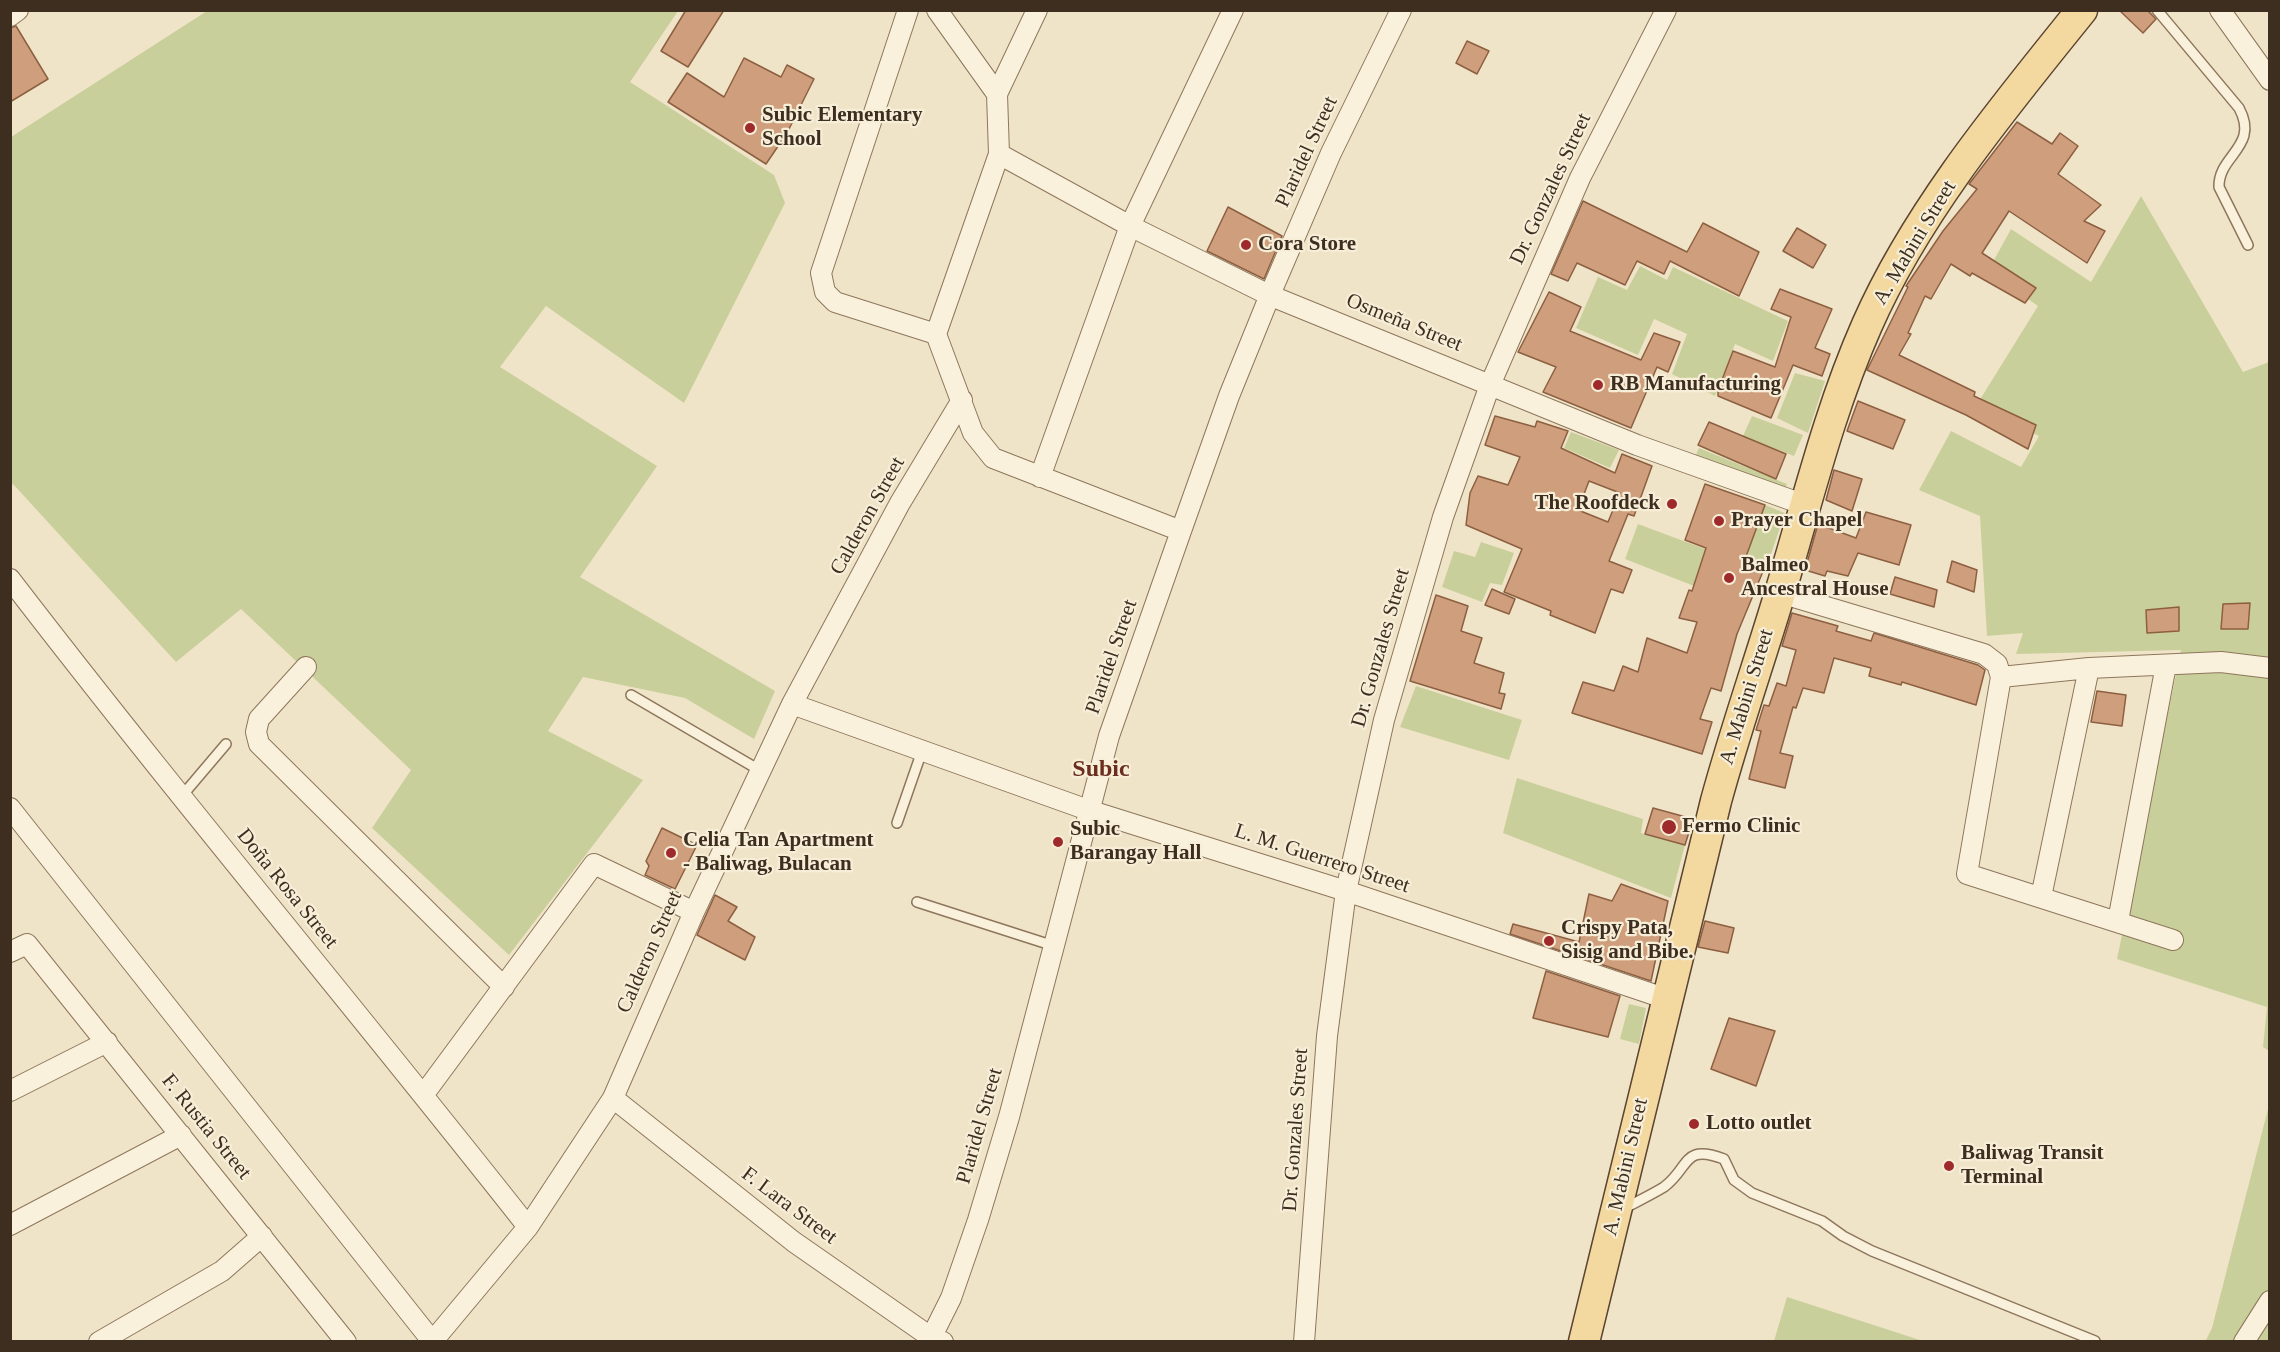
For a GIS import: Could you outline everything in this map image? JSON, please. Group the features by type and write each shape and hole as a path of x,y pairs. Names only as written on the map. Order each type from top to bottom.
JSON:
{"main road":[{"name":"A. Mabini Street","path":"1584,1341 1735,729 1780,593 1839,396 1867,324 1904,255 2004,107 2082,10"}],"street":[{"path":"10,16 18,10"},
{"path":"908,10 820,273 825,292 835,302 936,334"},
{"path":"937,10 997,94"},
{"path":"1037,10 997,94 999,154 936,334 973,433 993,458 1181,531"},
{"path":"1040,477 1130,226 1233,10"},
{"name":"Plaridel Street","path":"935,1340 978,1220 1009,1117 1109,736 1181,531 1269,295 1331,153 1401,10"},
{"name":"Dr. Gonzales Street","path":"1304,1341 1327,1036 1346,891 1384,720 1443,517 1490,384 1580,178 1666,10"},
{"path":"2220,10 2270,80"},
{"name":"Osmeña Street","path":"999,154 1130,226 1269,295 1637,445 1805,505"},
{"name":"Calderon Street","path":"432,1341 528,1227 613,1098 694,912 792,704 900,503 962,400"},
{"name":"Doña Rosa Street","path":"10,579 181,797 424,1094 528,1227"},
{"path":"1780,593 1984,654 1997,664 2001,677 1967,873 2173,940"},
{"path":"2001,677 2089,668 2221,662 2270,668"},
{"path":"2118,921 2166,665"},
{"path":"306,667 259,719 256,732 259,744 504,987"},
{"path":"2041,897 2089,668"},
{"name":"L. M. Guerrero Street","path":"792,704 1088,810 1346,891 1667,999"},
{"path":"10,808 432,1341"},
{"path":"424,1094 594,864 694,912"},
{"name":"F. Rustia Street","path":"19,948 107,1042 346,1341"},
{"path":"10,1091 107,1042"},
{"name":"F. Lara Street","path":"613,1098 794,1242 935,1340"},
{"path":"10,1225 181,1135"},
{"path":"99,1341 222,1271 262,1236"},
{"path":"2244,1341 2270,1301"}],"lane":[{"path":"2157,10 2239,108 2246,122 2244,138 2219,178 2219,187 2248,245"},
{"path":"631,695 760,771"},
{"path":"181,797 226,744"},
{"path":"897,823 922,751"},
{"path":"917,902 1054,946"},
{"path":"1615,1213 1666,1186 1692,1156 1706,1152 1724,1159 1734,1180 1752,1193 1822,1221 1843,1236 1872,1251 2095,1341"}],"green space":[{"path":"207,11 678,11 630,82 774,175 785,203 684,403 546,306 500,367 657,466 580,577 775,691 754,739 685,698 583,677 548,731 643,780 509,955 372,828 411,770 241,609 176,662 13,484 11,486 11,137"},
{"path":"2141,196 2243,372 2269,362 2269,1051 2263,1047 2267,1007 2117,959 2181,650 2016,654 2023,633 1987,636 1980,516 1919,490 1951,431 2021,467 2039,436 1976,406 2038,306 1988,271 2011,229 2091,282"},
{"path":"1640,266 1667,280 1673,267 1788,321 1773,361 1735,344 1715,396 1672,374 1687,334 1654,319 1638,355 1576,328 1598,277 1627,290"},
{"path":"1795,373 1825,381 1808,433 1777,418"},
{"path":"1752,416 1803,435 1794,456 1743,436"},
{"path":"1571,432 1619,450 1610,468 1564,448"},
{"path":"1699,448 1787,484 1783,495 1695,457"},
{"path":"1765,505 1785,513 1766,569 1744,562"},
{"path":"1638,524 1705,549 1694,586 1625,559"},
{"path":"1481,542 1514,553 1502,585 1490,583 1482,602 1442,587 1454,551 1475,557"},
{"path":"1416,686 1522,720 1509,760 1400,727"},
{"path":"1517,778 1643,819 1641,833 1685,845 1671,898 1503,833"},
{"path":"1629,1004 1646,1008 1639,1044 1620,1039"},
{"path":"2269,1105 2269,1341 2205,1342 2212,1328"},
{"path":"1787,1297 1923,1341 1774,1341"}],"building":[{"path":"686,10 724,10 688,67 661,51"},
{"path":"2119,10 2147,10 2156,19 2143,33"},
{"path":"16,26 48,79 10,102 10,28"},
{"path":"1467,41 1489,51 1477,74 1456,63"},
{"path":"744,58 781,77 787,65 814,79 787,133 766,164 668,102 687,73 724,97"},
{"path":"2017,122 2052,144 2060,133 2078,146 2058,174 2101,205 2084,221 2105,231 2087,263 2009,211 1982,253 2036,288 2025,303 1972,273 1970,276 1951,264 1931,299 1925,296 1908,333 1911,334 1899,355 1975,392 1974,396 2036,425 2028,449 1966,415 1867,370 1908,287 1906,286 1943,231 1977,189 1969,184"},
{"path":"1583,201 1687,252 1703,223 1759,252 1739,296 1670,261 1664,274 1637,261 1625,285 1577,263 1568,281 1551,274"},
{"name":"Cora Store","path":"1228,207 1282,236 1264,279 1207,251"},
{"path":"1797,228 1826,245 1813,268 1783,251"},
{"path":"1780,289 1832,309 1815,348 1830,354 1822,376 1793,365 1771,418 1718,396 1718,390 1733,351 1775,367 1791,317 1771,309"},
{"path":"1549,292 1581,307 1570,331 1641,360 1654,333 1680,342 1668,372 1657,367 1631,428 1543,392 1556,367 1518,352"},
{"path":"1858,401 1905,420 1893,449 1847,431"},
{"path":"1495,416 1535,427 1537,421 1568,431 1561,448 1615,473 1622,454 1652,466 1634,516 1628,514 1609,561 1632,570 1623,593 1611,589 1595,633 1550,615 1551,611 1504,592 1522,549 1466,525 1470,493 1478,476 1508,485 1520,457 1485,445","holes":["1589,481 1620,493 1608,522 1578,510"]},
{"path":"1709,422 1786,454 1776,479 1698,445"},
{"path":"1834,470 1862,479 1852,511 1826,500"},
{"path":"1705,484 1765,505 1744,562 1764,569 1737,634 1721,691 1711,688 1700,719 1712,722 1702,754 1572,713 1583,682 1614,691 1623,666 1638,672 1647,638 1687,653 1697,622 1679,618 1689,590 1692,591 1706,548 1685,540"},
{"path":"1866,512 1911,525 1899,565 1858,553 1848,576 1827,571 1825,576 1805,570 1818,524 1856,538"},
{"path":"1952,561 1977,570 1974,592 1947,582"},
{"path":"1895,577 1937,590 1934,607 1890,594"},
{"path":"1492,589 1515,599 1509,614 1485,605"},
{"path":"1436,595 1468,606 1461,631 1482,638 1474,663 1504,673 1499,693 1505,694 1501,709 1410,681"},
{"path":"2250,603 2248,629 2221,629 2223,604"},
{"path":"2179,607 2179,631 2147,633 2146,610"},
{"path":"1792,613 1838,626 1836,631 1871,641 1874,633 1978,665 1985,670 1976,705 1902,682 1901,685 1869,676 1871,668 1834,658 1824,693 1803,688 1796,708 1793,707 1780,753 1793,756 1785,788 1749,779 1761,731 1756,730 1764,705 1769,706 1777,683 1786,686 1796,650 1782,646"},
{"path":"2097,691 2126,695 2122,726 2091,722"},
{"name":"Fermo Clinic","path":"1653,808 1693,819 1685,845 1645,834"},
{"name":"Celia Tan Apartment - Baliwag, Bulacan","path":"662,828 697,845 675,889 645,875 649,866 646,861"},
{"path":"1621,884 1668,901 1651,981 1510,934 1513,924 1579,942 1589,894 1612,901"},
{"path":"715,895 737,907 728,921 755,937 745,960 697,935"},
{"path":"1705,921 1734,928 1728,953 1698,947"},
{"path":"1546,971 1620,996 1608,1037 1533,1018"},
{"path":"1729,1018 1775,1031 1756,1086 1711,1069"}],"place":[{"name":"Subic Elementary School","path":"750,128"},
{"name":"Cora Store","path":"1246,245"},
{"name":"RB Manufacturing","path":"1598,385"},
{"name":"The Roofdeck","path":"1672,504"},
{"name":"Prayer Chapel","path":"1719,521"},
{"name":"Balmeo Ancestral House","path":"1729,578"},
{"name":"Fermo Clinic","path":"1669,827"},
{"name":"Subic Barangay Hall","path":"1058,842"},
{"name":"Celia Tan Apartment - Baliwag, Bulacan","path":"671,853"},
{"name":"Crispy Pata, Sisig and Bibe.","path":"1549,941"},
{"name":"Lotto outlet","path":"1694,1124"},
{"name":"Baliwag Transit Terminal","path":"1949,1166"}],"district":[{"name":"Subic","path":"1101,770"}]}
